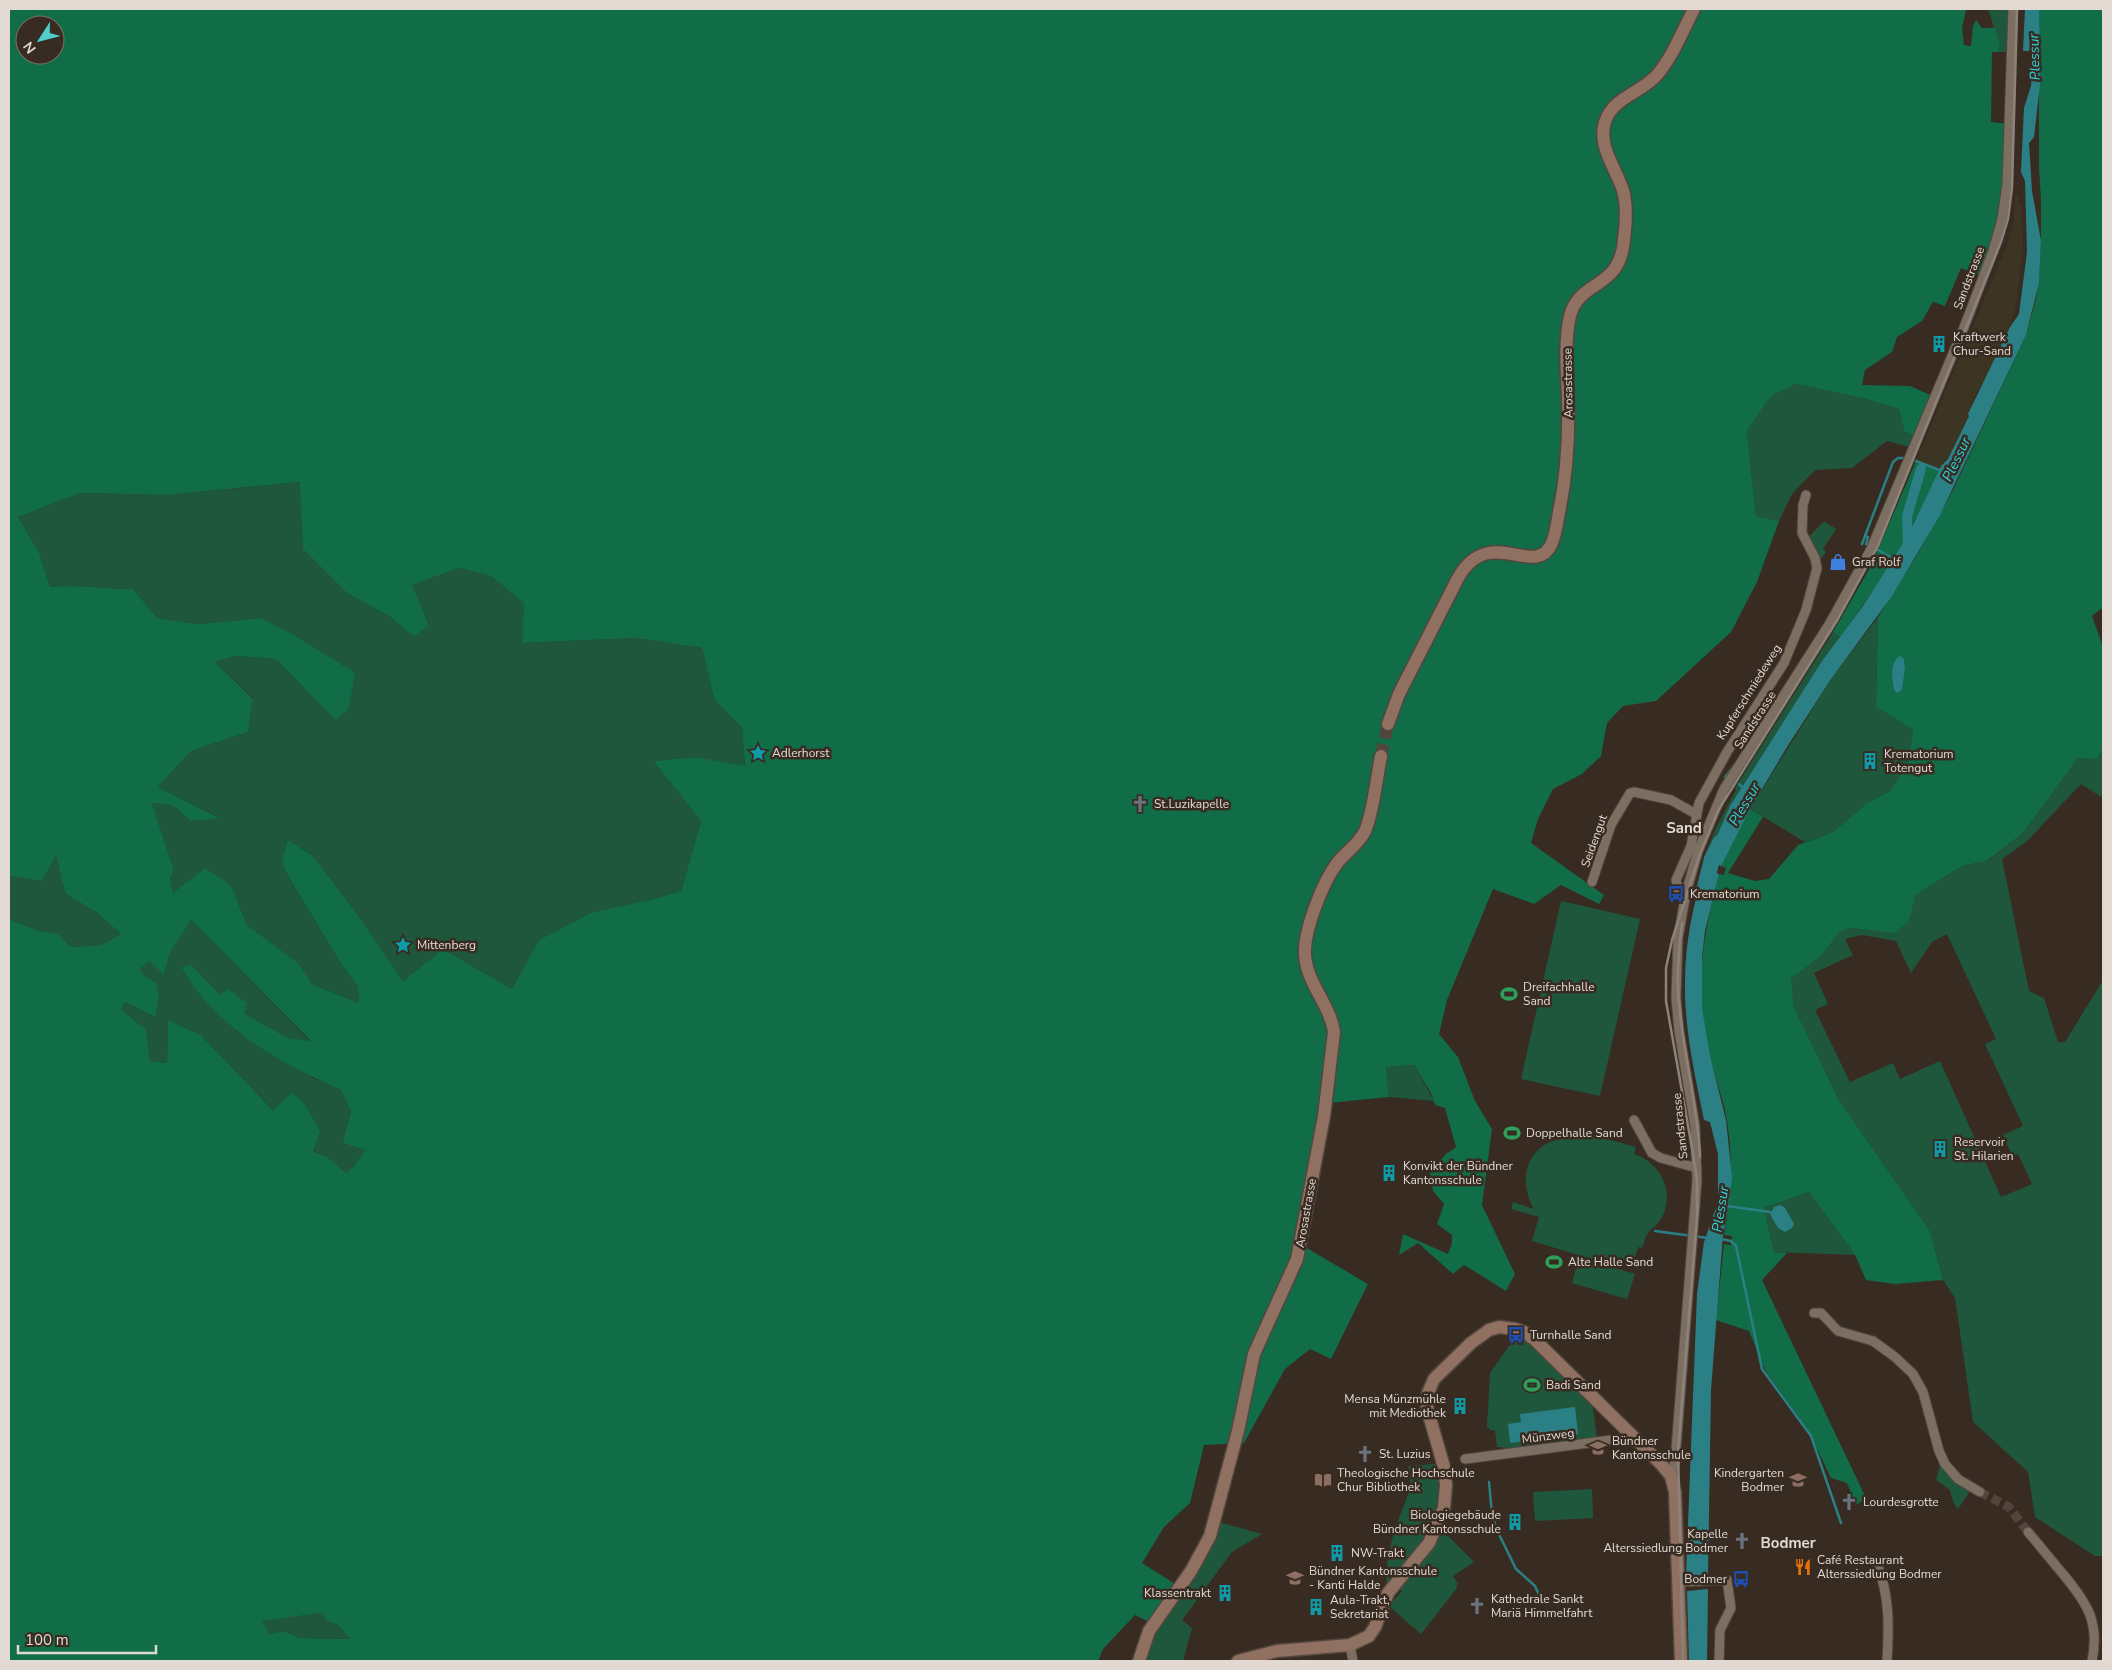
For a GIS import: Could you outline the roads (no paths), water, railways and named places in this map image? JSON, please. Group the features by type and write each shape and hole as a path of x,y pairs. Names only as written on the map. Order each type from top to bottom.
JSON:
{"main road":[{"name":"Arosastrasse","path":"1388,724 1403,686 1458,578 1466,566 1480,556 1496,551 1536,558 1544,554 1552,542 1562,494 1567,449 1569,318 1579,298 1605,279 1616,268 1624,248 1626,214 1624,195 1604,143 1605,122 1611,110 1622,100 1657,75 1694,9"},
{"name":"Arosastrasse","path":"1139,1661 1149,1631 1191,1572 1210,1536 1238,1431 1254,1354 1298,1259 1324,1116 1334,1032 1332,1020 1308,970 1305,956 1306,940 1312,917 1331,874 1338,863 1360,840 1367,828 1381,756"},
{"path":"1238,1661 1277,1651 1350,1656 1369,1636 1378,1622 1388,1594 1429,1543 1444,1508 1446,1476 1440,1445 1427,1408 1430,1386 1438,1374 1478,1337 1488,1330 1499,1327 1524,1332 1540,1345 1632,1435 1670,1476 1675,1492 1682,1582 1681,1661"}],"street":[{"name":"Sandstrasse","path":"1670,1476 1675,1462 1697,1168 1694,1119 1679,1031 1676,998 1678,945 1686,893 1698,852 1722,794 1826,630 1871,549 1965,326 1993,250 2002,219 2007,184 2013,9"},
{"name":"Kupferschmiedeweg","path":"1686,893 1678,889 1675,881 1691,846 1696,814 1702,798 1724,756 1784,663 1804,618 1817,572 1815,558 1802,533 1803,505 1806,495"},
{"name":"Seidengut","path":"1592,882 1613,821 1630,793 1634,792 1667,799 1696,814"},
{"path":"1634,1120 1652,1154 1697,1168"},
{"path":"1814,1313 1821,1313 1838,1332 1867,1339 1879,1345 1913,1374 1923,1392 1939,1451 1945,1464 1958,1479 1980,1492"},
{"name":"Münzweg","path":"1465,1459 1583,1445 1627,1438 1632,1435"},
{"path":"2028,1532 2084,1601 2093,1624 2095,1636 2092,1661"},
{"path":"1878,1564 1888,1610 1887,1661"},
{"path":"1682,1582 1727,1580 1731,1604 1729,1613 1720,1630 1719,1661"}],"water":[{"path":"2025,9 2039,9 2040,84 2034,137 2029,143 2032,191 2041,241 2039,283 2026,335 1940,515 1892,596 1831,679 1787,747 1750,809 1721,866 1706,861 1730,806 1822,661 1863,606 1910,531 1941,466 1948,459 2010,327 2019,314 2027,252 2025,181 2021,172 2024,108 2031,86 2033,54 2031,51 2023,51"},
{"path":"1900,656 1904,659 1905,668 1902,690 1897,693 1894,690 1892,672 1896,659"},
{"path":"1704,869 1719,874 1705,931 1702,957 1702,1008 1710,1056 1726,1120 1732,1177 1723,1235 1711,1390 1708,1576 1689,1577 1686,1575 1697,1294 1704,1242 1718,1202 1718,1154 1710,1122 1704,1120 1691,1051 1685,999 1685,967 1688,939 1696,897"},
{"path":"1781,1205 1785,1208 1794,1224 1792,1228 1785,1232 1778,1228 1770,1214 1774,1207"},
{"path":"1575,1407 1578,1434 1510,1443 1508,1424 1521,1422 1520,1414"},
{"path":"1708,1589 1707,1661 1689,1661 1687,1591"}],"waterway":[{"path":"1862,544 1893,462 1898,458 1905,458"},
{"path":"1916,461 1942,471"},
{"path":"1908,548 1907,516 1921,469"},
{"path":"1866,536 1868,537 1866,544 1869,545"},
{"path":"1878,550 1894,559"},
{"path":"1725,777 1736,763"},
{"path":"1739,784 1745,790"},
{"name":"Plessur","path":"1704,891 1712,859 1720,843"},
{"path":"1727,1206 1770,1212"},
{"path":"1655,1231 1708,1238"},
{"path":"1721,1239 1731,1241 1736,1246 1762,1369 1811,1436 1841,1523"},
{"path":"1489,1482 1492,1514 1496,1528 1516,1569 1535,1586 1541,1599"}],"tunnel":[{"path":"1381,756 1388,724"},
{"path":"1980,1492 2009,1507 2028,1532"}],"railway":[{"path":"1697,1212 1697,1180 1666,1001 1666,968 1672,940 1700,854 1719,809 1838,619 1878,546 2001,242 2008,219 2012,188 2017,9"},
{"path":"1682,924 1679,946 1678,990 1682,1030 1697,1121 1700,1157"},
{"path":"1683,1661 1678,1451 1698,1205"}],"place":[{"name":"Kraftwerk Chur-Sand","path":"1939,344"},
{"name":"Graf Rolf","path":"1838,562"},
{"name":"Adlerhorst","path":"758,753"},
{"name":"Krematorium Totengut","path":"1870,761"},
{"name":"St.Luzikapelle","path":"1140,804"},
{"name":"Krematorium","path":"1676,894"},
{"name":"Mittenberg","path":"403,945"},
{"name":"Dreifachhalle Sand","path":"1509,994"},
{"name":"Doppelhalle Sand","path":"1512,1133"},
{"name":"Reservoir St. Hilarien","path":"1940,1149"},
{"name":"Konvikt der Bündner Kantonsschule","path":"1389,1173"},
{"name":"Alte Halle Sand","path":"1554,1262"},
{"name":"Turnhalle Sand","path":"1516,1335"},
{"name":"Badi Sand","path":"1532,1385"},
{"name":"Mensa Münzmühle mit Mediothek","path":"1460,1406"},
{"name":"Bündner Kantonsschule","path":"1598,1448"},
{"name":"St. Luzius","path":"1365,1454"},
{"name":"Theologische Hochschule Chur Bibliothek","path":"1323,1480"},
{"name":"Kindergarten Bodmer","path":"1798,1480"},
{"name":"Lourdesgrotte","path":"1849,1502"},
{"name":"Biologiegebäude Bündner Kantonsschule","path":"1515,1522"},
{"name":"Kapelle Alterssiedlung Bodmer","path":"1742,1541"},
{"name":"NW-Trakt","path":"1337,1553"},
{"name":"Café Restaurant Alterssiedlung Bodmer","path":"1803,1567"},
{"name":"Bündner Kantonsschule - Kanti Halde","path":"1295,1578"},
{"name":"Bodmer","path":"1741,1579"},
{"name":"Klassentrakt","path":"1225,1593"},
{"name":"Kathedrale Sankt Mariä Himmelfahrt","path":"1477,1606"},
{"name":"Aula-Trakt, Sekretariat","path":"1316,1607"}],"district":[{"name":"Sand","path":"1684,828"},
{"name":"Bodmer","path":"1788,1543"}]}
